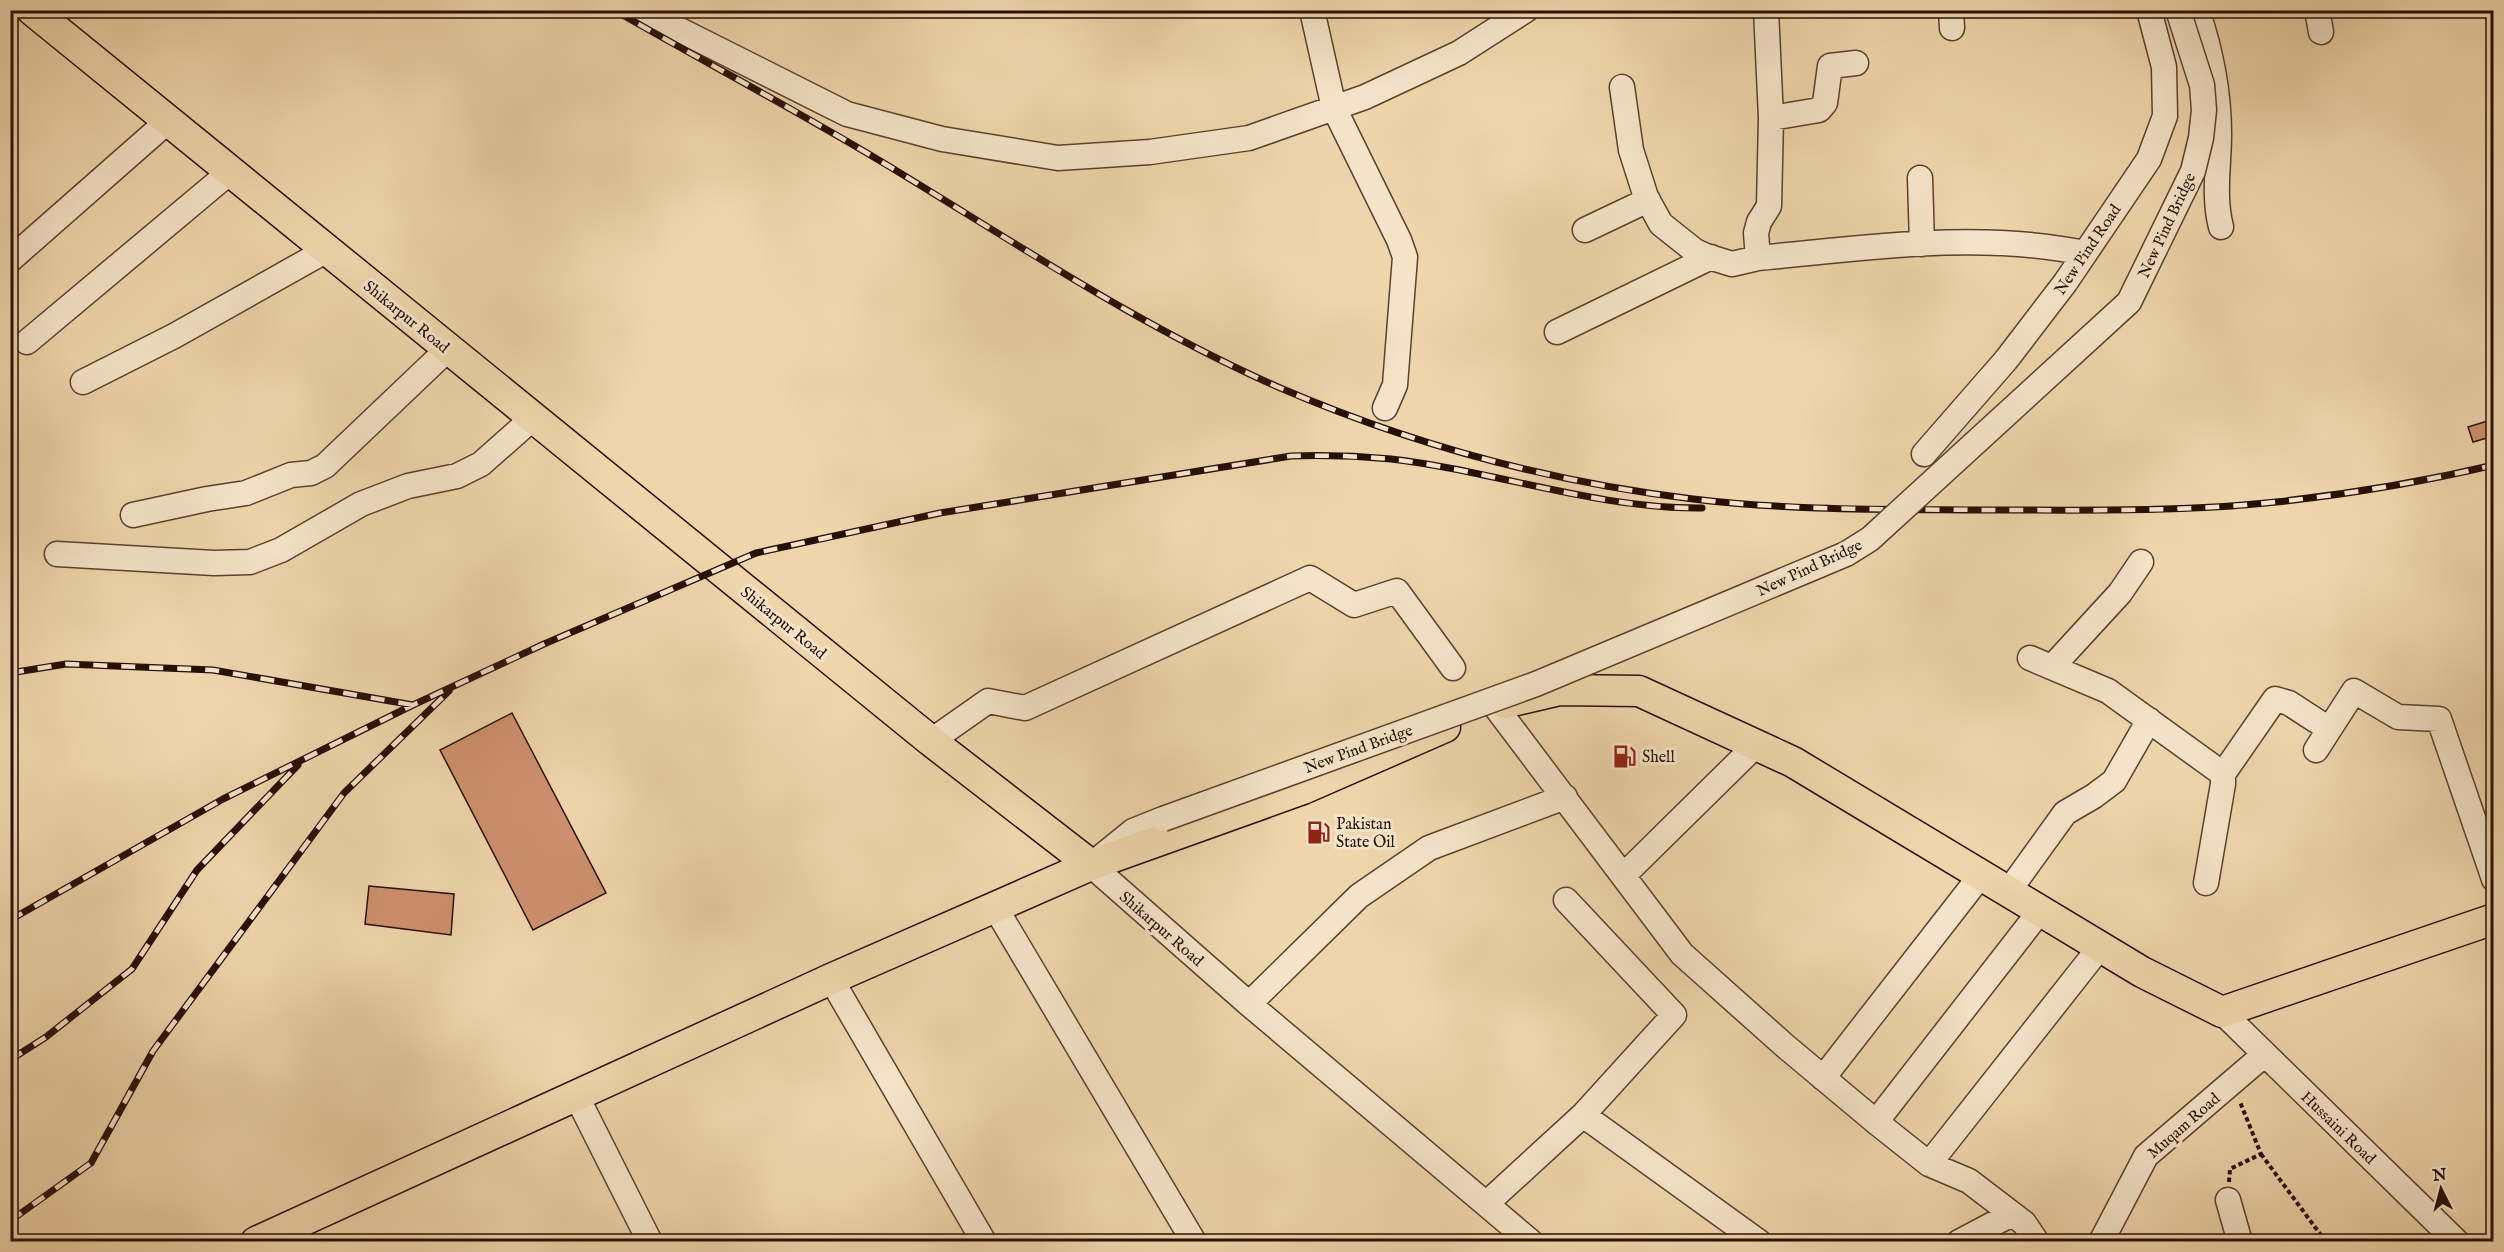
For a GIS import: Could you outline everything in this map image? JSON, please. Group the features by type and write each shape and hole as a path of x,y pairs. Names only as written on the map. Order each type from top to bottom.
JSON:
{"main road":[{"name":"Shikarpur Road","path":"32,11 931,741 1091,865"},
{"path":"256,1242 831,979 1091,865 1303,789 1495,706 1560,690 1639,691 1793,762 2142,972 2222,1012 2493,920"}],"street":[{"path":"640,10 847,114 942,140 1058,158 1150,152 1249,138 1365,98 1459,52 1526,10"},
{"path":"1312,10 1334,108 1399,240 1405,257 1395,385 1385,408"},
{"path":"1758,258 1756,233 1759,222 1769,206 1771,118 1766,10"},
{"name":"New Pind Road","path":"1924,454 2006,360 2085,253 2149,159 2165,116 2164,67 2149,10"},
{"name":"New Pind Bridge","path":"1091,865 1133,831 1536,684 1846,554 1870,539 2129,302 2193,171 2201,138 2204,110 2202,85 2178,10"},
{"path":"2198,10 2210,50 2218,107 2216,194 2221,227"},
{"path":"1771,118 1819,110 1825,103 1830,66 1856,63"},
{"path":"1622,87 1631,150 1648,200 1661,224 1695,251 1711,257 1732,264 1758,258 1944,241 2061,248 2085,253"},
{"path":"10,260 168,121"},
{"path":"27,342 230,172"},
{"path":"1920,178 1922,244"},
{"path":"1585,230 1648,200"},
{"path":"83,382 174,336 327,250"},
{"path":"1557,332 1711,257"},
{"path":"133,515 246,493 291,475 310,473 326,466 448,349"},
{"path":"57,554 214,563 250,562 281,550 361,504 408,486 457,476 481,464 533,418"},
{"path":"2052,667 2120,593 2141,562"},
{"path":"931,741 988,701 1025,708 1310,578 1353,605 1397,591 1453,668"},
{"path":"2030,658 2109,691 2223,774"},
{"path":"2316,750 2354,691 2398,717 2439,719 2493,879"},
{"path":"2206,884 2223,774 2275,699 2289,703 2329,729"},
{"path":"1495,706 1624,874 1682,954 1876,1122 1929,1164 1969,1180 2024,1223 2037,1242"},
{"path":"2008,892 2065,813 2114,781 2149,720"},
{"path":"1624,874 1756,745"},
{"path":"1249,1004 1359,896 1429,848 1565,797"},
{"name":"Shikarpur Road","path":"1091,865 1249,1004 1531,1242"},
{"path":"1823,1078 1981,875"},
{"path":"1486,1204 1583,1115 1674,1015 1566,900"},
{"path":"995,907 1194,1242"},
{"path":"1876,1122 2040,911"},
{"path":"1929,1164 2100,947"},
{"path":"831,979 984,1242"},
{"name":"Hussaini Road","path":"2222,1012 2457,1242"},
{"name":"Muqam Road","path":"2101,1242 2146,1156 2265,1054"},
{"path":"576,1095 650,1242"},
{"path":"1583,1115 1759,1242"},
{"path":"2228,1200 2240,1242"},
{"path":"1959,1242 2012,1214"}],"path":[{"path":"2232,1082 2261,1154 2326,1242"},
{"path":"2228,1200 2230,1169 2261,1154"}],"building":[{"path":"2494,419 2494,436 2473,442 2468,427"},
{"path":"512,713 606,893 533,930 440,750"},
{"path":"369,886 454,894 451,935 365,924"}],"railway":[{"path":"614,10 877,159 1123,308 1225,362 1278,387 1378,426 1481,458 1534,471 1640,492 1768,506 2100,510 2171,509 2276,502 2385,487 2494,465"},
{"path":"10,920 223,799 413,705 544,644 756,553 940,513 1291,456 1391,459 1469,472 1584,496 1662,507 1702,508"},
{"path":"10,673 66,664 213,670 413,705"},
{"path":"10,1221 91,1163 153,1051 344,793 449,691"},
{"path":"10,1060 46,1037 132,969 197,870 298,765"}],"place":[{"name":"Shell","path":"1624,756"},
{"name":"Pakistan State Oil","path":"1318,832"}]}
